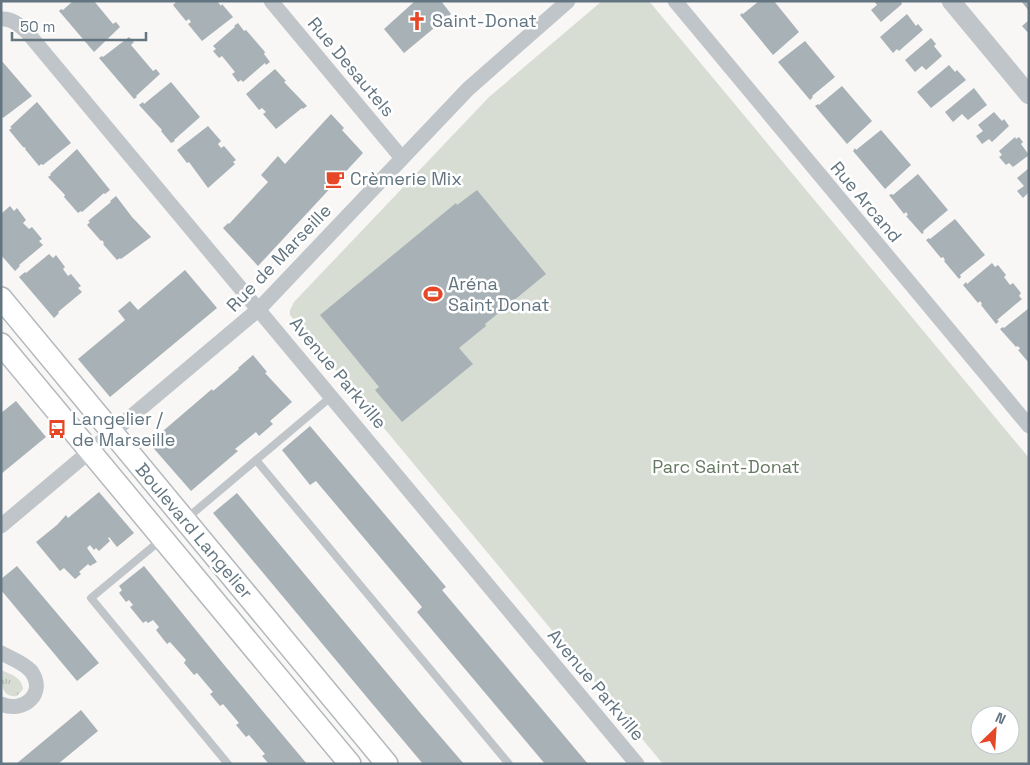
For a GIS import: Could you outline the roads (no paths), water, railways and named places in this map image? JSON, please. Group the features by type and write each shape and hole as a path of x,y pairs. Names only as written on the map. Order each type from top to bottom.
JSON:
{"main road":[{"name":"Boulevard Langelier","path":"1,298 387,764"},
{"name":"Boulevard Langelier","path":"1,344 350,764"}],"street":[{"name":"Rue Desautels","path":"271,1 401,157"},
{"name":"Rue de Marseille","path":"1,526 259,309 401,157 482,75 568,1"},
{"name":"Rue Arcand","path":"676,1 1029,426"},
{"path":"950,1 1029,95"},
{"name":"Avenue Parkville","path":"1,19 4,18 16,22 28,32 637,764"},
{"path":"1,652 27,667 35,680 36,687 30,701 23,706 16,708 1,704"}],"lane":[{"path":"185,520 332,396"},
{"path":"256,460 509,764"},
{"path":"162,538 91,598 228,764"}],"place":[{"name":"Saint-Donat","path":"417,21"},
{"name":"Crèmerie Mix","path":"335,179"},
{"name":"Aréna Saint Donat","path":"433,294"},
{"name":"Langelier / de Marseille","path":"57,429"}],"park label":[{"name":"Parc Saint-Donat","path":"726,467"}]}
